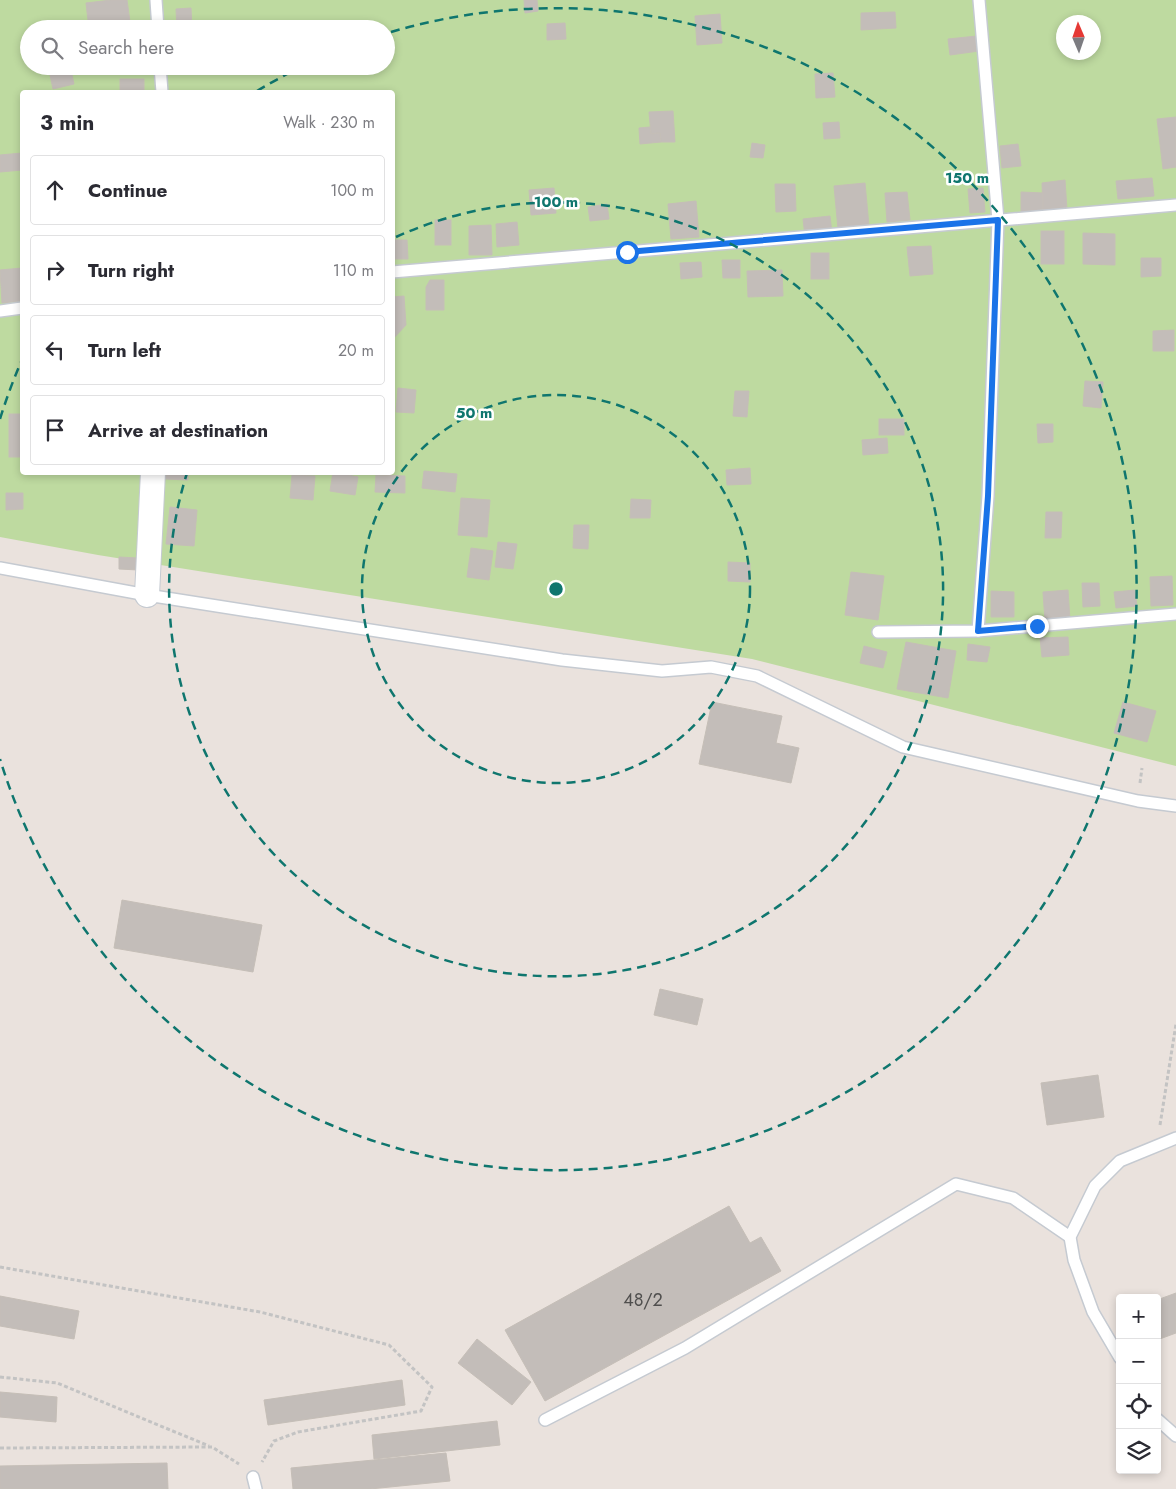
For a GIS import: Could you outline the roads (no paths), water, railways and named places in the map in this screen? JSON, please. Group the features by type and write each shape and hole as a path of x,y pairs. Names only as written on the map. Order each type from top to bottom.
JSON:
{"street":[{"path":"147,595 153,475"}],"lane":[{"path":"156,0 157,20"},
{"path":"978,631 988,496 998,220 979,0"},
{"path":"161,75 162,90"},
{"path":"395,272 1176,205"},
{"path":"0,310 20,308"},
{"path":"0,568 147,595 562,660 662,671 710,667 757,676 903,747 1138,801 1176,806"},
{"path":"878,632 978,631 1176,614"},
{"path":"1116,1351 1092,1312 1074,1260 1070,1237 1095,1186 1120,1160 1176,1138"},
{"path":"545,1420 685,1348 956,1184 1013,1198 1070,1237"},
{"path":"1161,1423 1176,1436"},
{"path":"253,1477 256,1489"}]}
